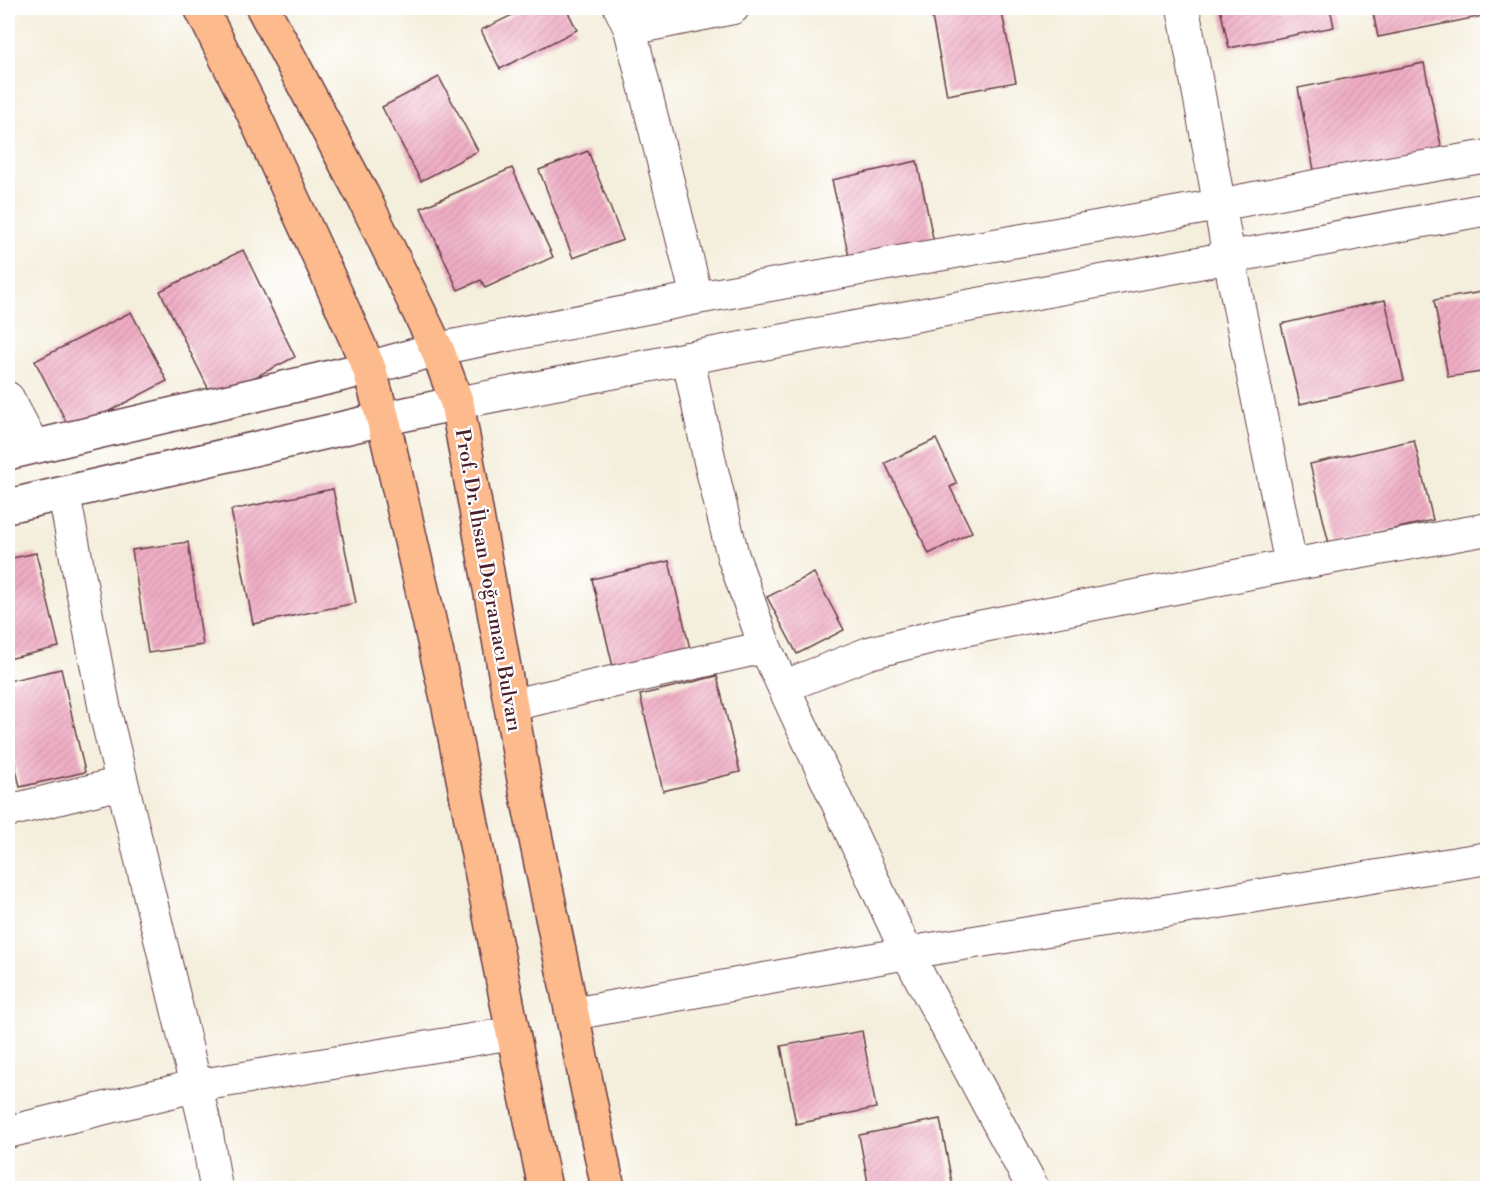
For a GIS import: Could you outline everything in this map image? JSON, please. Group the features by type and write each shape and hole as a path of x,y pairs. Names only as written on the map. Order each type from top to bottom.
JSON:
{"main road":[{"path":"201,8 250,106 369,368 383,419 449,707 545,1188"},
{"name":"Prof. Dr. İhsan Doğramacı Bulvarı","path":"263,8 364,198 437,349 457,403 526,791 608,1188"}],"street":[{"path":"697,298 625,18 733,8"},
{"path":"1183,8 1229,257 1292,565"},
{"path":"8,398 21,450 369,368 437,349 697,298 1488,156"},
{"path":"8,506 457,403 1488,209"},
{"path":"688,358 733,556 765,647 907,953 1033,1188"},
{"path":"64,494 106,716 206,1128 216,1188"},
{"path":"785,686 869,653 948,633 1488,529"},
{"path":"511,705 765,647"},
{"path":"8,811 122,783"},
{"path":"572,1014 907,953 1488,858"},
{"path":"8,1132 195,1086 513,1034"}],"building":[{"path":"527,8 566,8 577,30 500,69 481,30"},
{"path":"954,8 1001,8 1016,82 947,95 931,12"},
{"path":"1220,8 1330,8 1334,27 1229,48"},
{"path":"1372,8 1488,8 1488,15 1378,37"},
{"path":"1424,63 1443,155 1316,180 1298,88"},
{"path":"439,77 478,151 421,181 382,107"},
{"path":"588,151 623,240 573,258 539,170"},
{"path":"917,161 935,248 851,266 832,180"},
{"path":"512,168 553,257 485,288 481,280 458,290 421,208"},
{"path":"243,250 295,357 213,398 160,291"},
{"path":"1488,291 1488,371 1448,377 1434,300"},
{"path":"1385,300 1404,380 1300,404 1281,324"},
{"path":"131,312 167,381 71,431 35,361"},
{"path":"936,439 957,484 950,487 972,532 929,554 885,463"},
{"path":"1414,440 1433,520 1329,544 1310,464"},
{"path":"333,489 356,603 253,624 231,510"},
{"path":"188,542 203,645 148,653 132,550"},
{"path":"36,553 59,647 8,659 8,559"},
{"path":"669,561 692,657 615,675 592,579"},
{"path":"814,573 844,630 797,654 767,597"},
{"path":"61,669 85,772 20,787 8,733 8,681"},
{"path":"717,676 740,772 663,791 640,695"},
{"path":"862,1031 876,1108 796,1124 781,1046"},
{"path":"940,1119 953,1188 869,1188 859,1135"}]}
